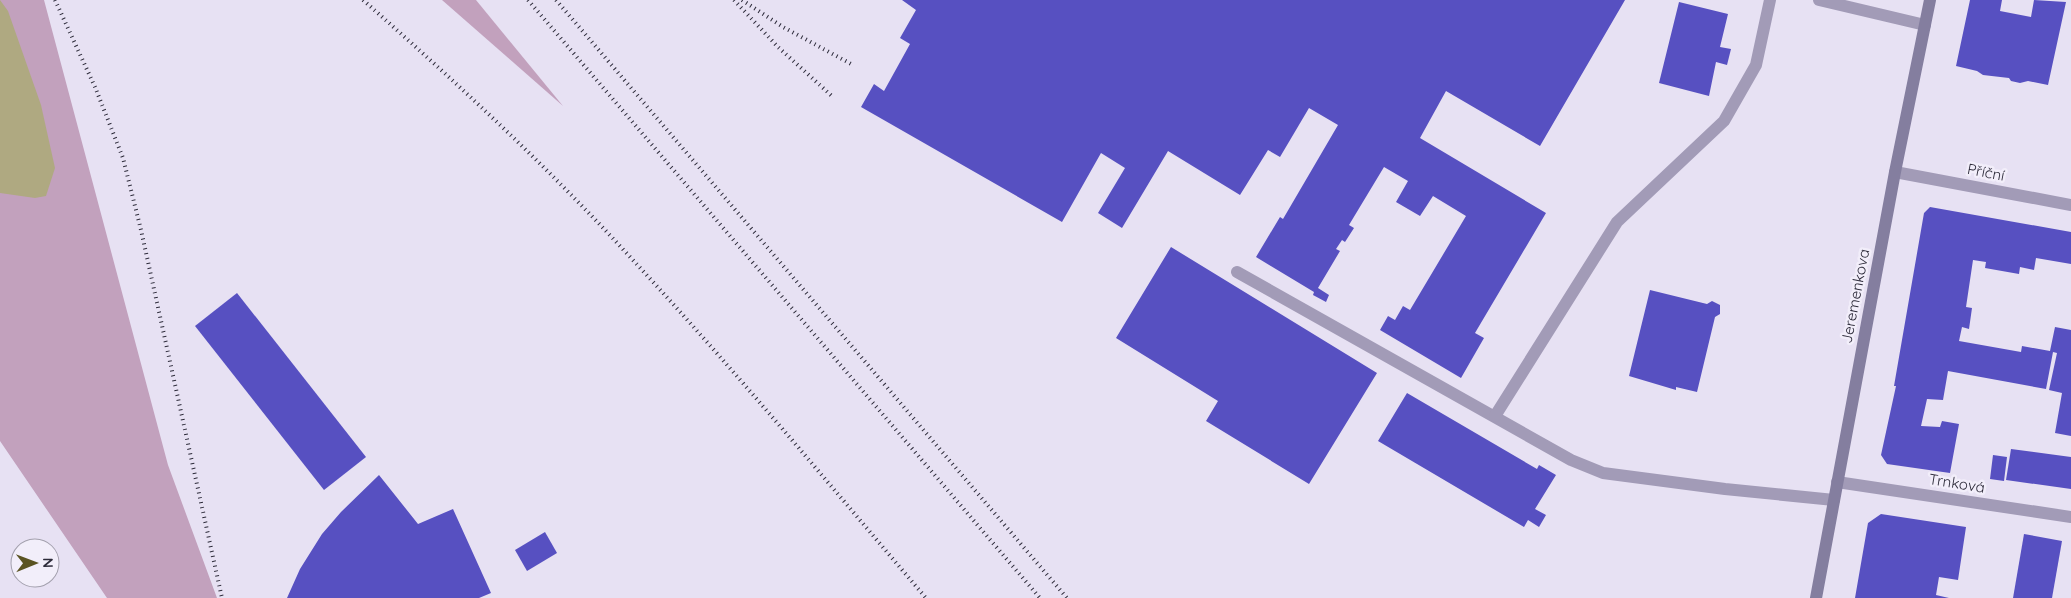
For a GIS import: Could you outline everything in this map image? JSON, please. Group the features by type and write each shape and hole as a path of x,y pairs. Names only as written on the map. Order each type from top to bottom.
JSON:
{"street":[{"path":"1495,416 1617,222 1724,121 1756,65 1770,0"},
{"path":"1819,0 1925,25"},
{"name":"Jeremenkova","path":"1816,598 1895,172 1930,0"},
{"name":"Příční","path":"1895,172 2071,205"},
{"path":"1237,272 1454,396 1495,416 1571,460 1603,474 1834,500"},
{"name":"Trnková","path":"1837,482 2071,517"}],"shaded area":[{"path":"0,0 44,0 168,465 217,598 107,598 0,441"},
{"path":"0,0 8,11 41,105 55,168 46,196 35,198 0,193"},
{"path":"442,0 476,0 563,106"}],"building":[{"path":"902,0 1625,0 1540,146 1446,91 1420,138 1546,213 1475,333 1484,338 1461,378 1380,330 1388,316 1395,320 1403,306 1410,310 1466,216 1433,196 1420,216 1396,202 1408,181 1384,167 1349,225 1354,228 1345,242 1342,240 1336,249 1340,251 1318,288 1329,295 1326,302 1313,295 1314,292 1256,257 1280,217 1283,219 1338,125 1309,108 1280,157 1268,150 1240,195 1168,151 1122,228 1098,213 1125,168 1101,153 1062,222 861,107 874,84 884,91 910,44 900,38 916,10"},
{"path":"1970,0 2002,0 2000,11 2031,17 2034,0 2066,2 2048,85 2028,81 2020,83 2011,81 2009,78 1983,75 1977,71 1956,66"},
{"path":"1679,2 1728,14 1720,47 1731,49 1727,65 1716,62 1709,96 1659,83"},
{"path":"1930,207 2071,232 2071,264 2036,258 2034,270 2020,267 2019,274 1985,268 1986,262 1973,260 1966,307 1972,308 1969,329 1962,327 1959,341 2021,352 2022,346 2050,351 2055,327 2071,330 2071,436 2055,433 2062,393 2049,390 2057,353 2053,352 2046,389 1948,371 1943,400 1927,399 1921,426 1940,427 1942,421 1959,424 1950,473 1887,464 1881,455 1896,386 1894,386 1924,213"},
{"path":"1171,247 1377,373 1309,484 1206,421 1218,401 1116,338"},
{"path":"1650,290 1707,304 1712,301 1720,305 1720,314 1715,317 1697,392 1676,387 1676,390 1629,376"},
{"path":"237,293 366,457 324,490 195,326"},
{"path":"1407,393 1537,469 1539,465 1556,475 1535,509 1546,515 1539,527 1528,520 1524,527 1378,441"},
{"path":"2011,449 2071,457 2071,489 2006,480"},
{"path":"1993,455 2007,457 2004,481 1990,479"},
{"path":"379,475 418,524 453,509 491,593 479,598 287,598 300,569 322,534 341,512"},
{"path":"1881,514 1966,527 1958,580 1939,577 1936,595 1949,598 1855,598 1868,523"},
{"path":"545,532 557,553 527,571 515,550"},
{"path":"2024,534 2062,541 2052,598 2013,598"}],"railway":[{"path":"55,0 95,87 123,158 141,230 222,598"},
{"path":"363,0 500,125 567,190 744,384 926,598"},
{"path":"528,0 1040,598"},
{"path":"556,0 1067,598"},
{"path":"734,0 778,47 833,97"},
{"path":"742,0 783,27 853,65"}]}
